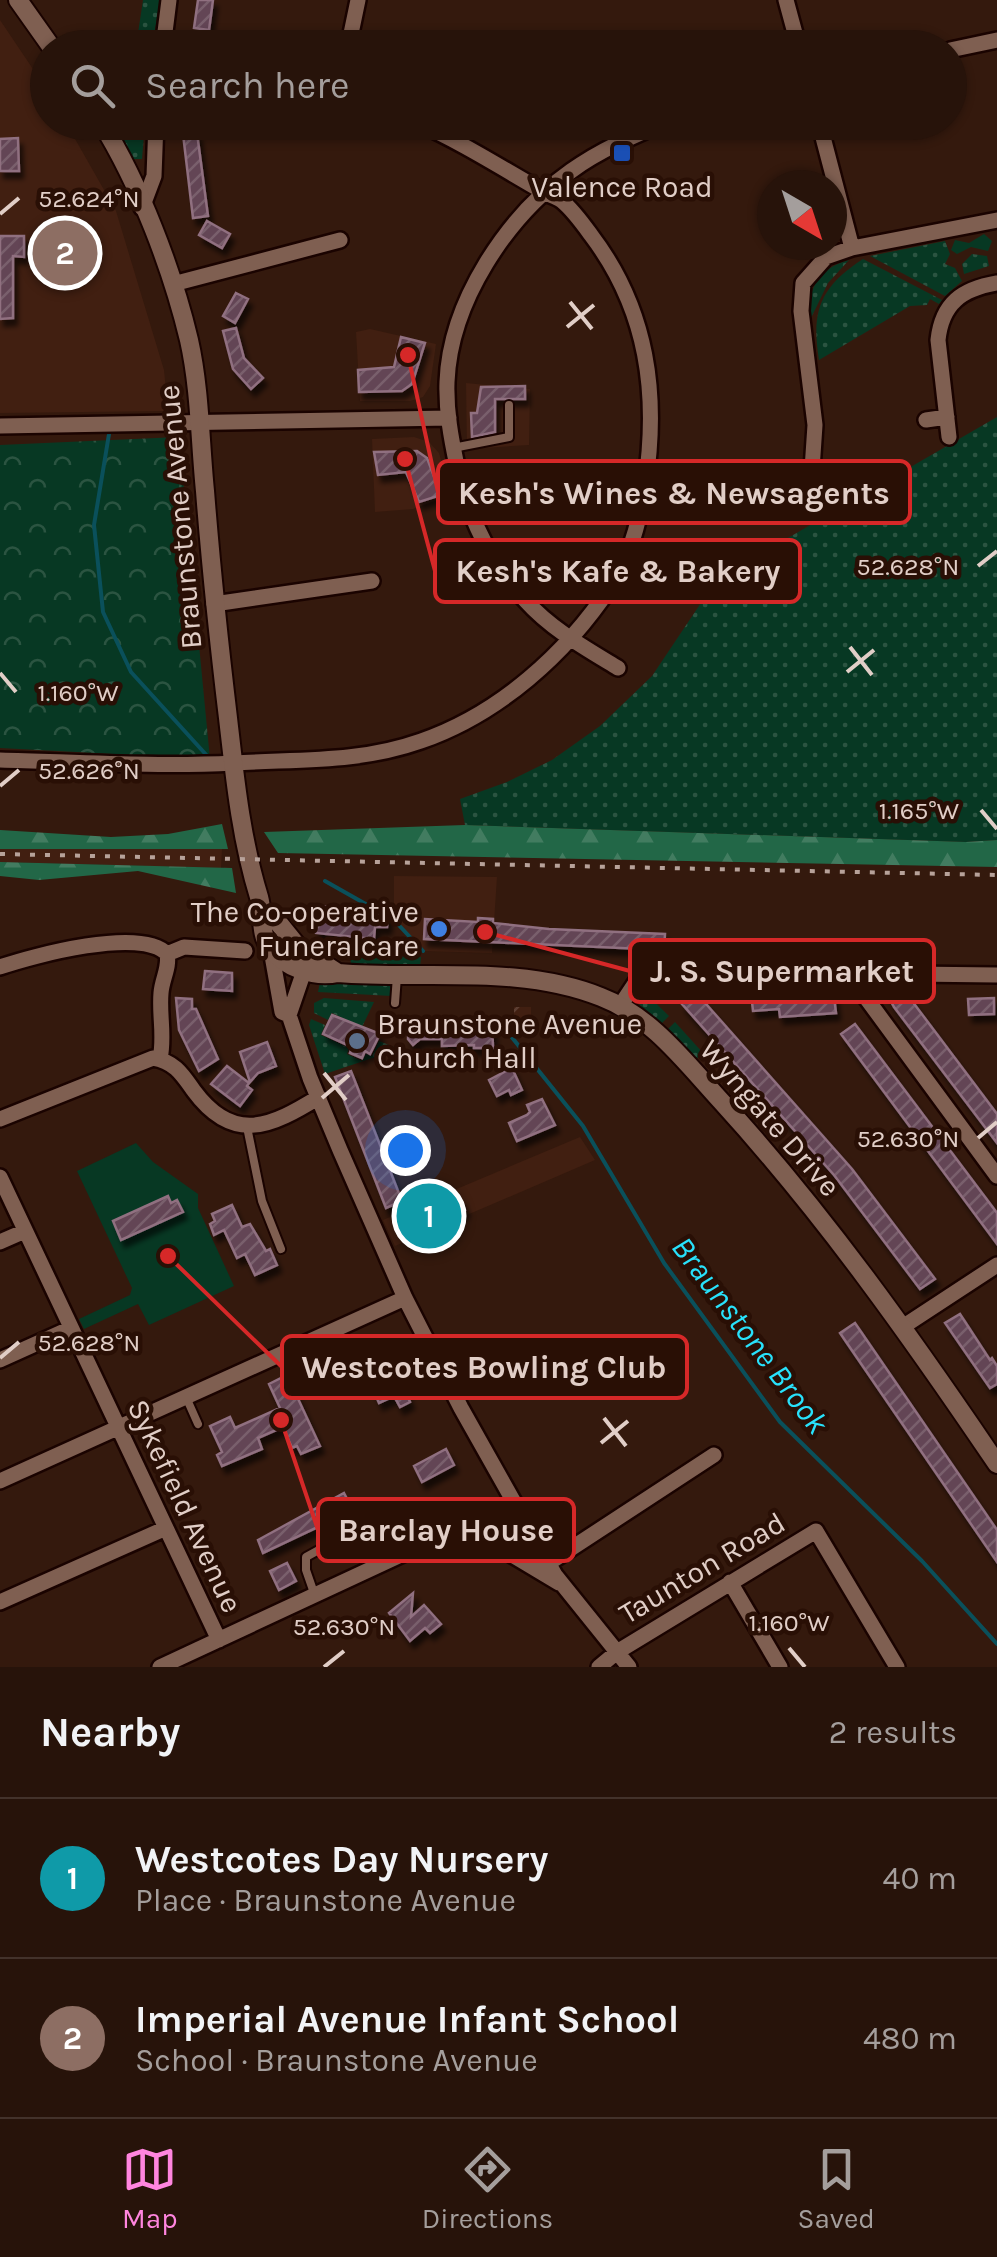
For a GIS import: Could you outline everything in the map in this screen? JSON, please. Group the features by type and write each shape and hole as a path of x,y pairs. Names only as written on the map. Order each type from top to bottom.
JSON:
{"street":[{"path":"18,0 39,30"},
{"path":"165,30 169,0"},
{"path":"352,30 358,0"},
{"path":"786,0 794,30"},
{"path":"967,46 997,40"},
{"name":"Braunstone Avenue","path":"110,140 173,284 189,340 233,763 242,828 263,913 262,930 271,950 282,1012 288,1015 405,1298 461,1408 562,1585"},
{"path":"142,208 154,176 155,140"},
{"path":"0,760 233,763 369,756 424,740 482,712 538,671 613,583 639,522 650,453 651,390 638,320 617,272 560,198 544,193 490,158 453,140"},
{"path":"618,668 570,638 527,602 485,543 465,502 453,448 447,382 451,350 461,319 478,279 505,236 544,193 594,156 628,140"},
{"path":"824,140 852,248"},
{"path":"809,504 815,425 800,298 803,283 826,257 852,248 997,220"},
{"path":"173,284 340,240"},
{"path":"949,437 938,340 940,324 957,296 997,282"},
{"path":"926,420 948,417"},
{"path":"0,426 449,418"},
{"path":"214,604 372,581"},
{"path":"263,913 277,921 302,962 288,1015"},
{"path":"0,967 84,946 156,945 167,954 168,966 161,988 164,1040 160,1059"},
{"path":"167,954 184,946 245,950"},
{"path":"271,950 302,962"},
{"path":"276,988 283,975 302,962"},
{"name":"Wyngate Drive","path":"302,962 323,976 338,973 550,980 620,1006 665,1040 780,1166 904,1326 997,1464"},
{"path":"620,1006 636,982 659,971 997,975"},
{"path":"860,975 861,991 997,1176"},
{"path":"0,1119 145,1059 160,1059 178,1068 214,1112 247,1127 282,1119 319,1097"},
{"name":"Sykefield Avenue","path":"0,1178 219,1640"},
{"path":"0,1242 25,1231"},
{"path":"904,1326 997,1266"},
{"path":"0,1481 405,1298"},
{"path":"0,1360 70,1328"},
{"path":"549,1563 714,1455"},
{"path":"0,1602 164,1529"},
{"path":"162,1666 431,1541 466,1532 497,1539 516,1538 531,1531"},
{"name":"Taunton Road","path":"600,1666 816,1531 897,1667"},
{"path":"497,1539 507,1552 562,1585 628,1667"},
{"path":"730,1582 780,1667"}],"lane":[{"path":"453,448 509,437 509,405"},
{"path":"396,1003 397,976"},
{"path":"247,1127 262,1201 281,1249"},
{"path":"186,1397 198,1424"},
{"path":"314,1593 306,1556 346,1535"}],"shaded area":[{"path":"0,20 30,65 30,140 76,140 116,211 164,370 168,411 0,413"},
{"path":"370,329 436,344 430,386 423,397 410,401 360,401 356,332"},
{"path":"466,383 530,389 529,445 467,449"},
{"path":"414,437 429,442 439,453 451,495 413,509 375,512 372,439"},
{"path":"0,849 222,849 221,868 0,862"},
{"path":"394,876 497,877 492,953 423,951 394,920"},
{"path":"514,1007 531,1007 531,1033 514,1032"},
{"path":"580,1137 595,1160 395,1246 383,1220"}],"green space":[{"path":"143,0 160,0 155,30 138,30"},
{"path":"120,140 144,140 142,159 131,159"},
{"path":"984,234 992,241 988,251 971,247 957,254 951,250 955,240 969,243"},
{"path":"945,241 950,254 945,264 955,268 962,281 945,296 870,256"},
{"path":"972,254 987,256 989,266 964,274 962,264"},
{"path":"863,259 942,300 939,304 930,299 927,305 910,306 819,360 816,327 822,302 837,280"},
{"path":"849,260 828,283 811,318 811,297 817,281 830,268"},
{"path":"997,417 997,840 465,825 460,799 552,760 600,726 652,676 717,579"},
{"path":"179,437 210,759 0,748 0,445"},
{"path":"222,824 228,849 0,849 0,830 111,837 168,834"},
{"path":"465,825 997,840 997,867 278,853 264,832"},
{"path":"0,862 232,868 236,893 138,871 39,880 0,876"},
{"path":"349,954 421,957 420,968 351,963"},
{"path":"320,982 390,984 392,996 318,992"},
{"path":"640,988 669,1016 661,1024 640,1005"},
{"path":"324,998 374,1002 362,1027 332,1013 328,1020 314,1013 314,1003"},
{"path":"311,1019 325,1025 321,1035 349,1048 347,1054 362,1061 366,1054 372,1056 379,1041 399,1049 325,1074 309,1025"},
{"path":"675,1022 703,1053 696,1059 668,1029"},
{"path":"136,1143 153,1162 198,1194 198,1208 234,1286 149,1325 138,1304 84,1329 79,1319 130,1295 132,1288 77,1171"}],"building":[{"path":"198,0 213,0 209,30 194,28"},
{"path":"18,138 19,171 0,171 0,139"},
{"path":"184,140 198,140 208,216 193,218"},
{"path":"207,221 230,234 222,248 199,235"},
{"path":"0,236 24,236 24,257 13,256 13,318 0,319"},
{"path":"236,293 248,299 235,323 223,316"},
{"path":"236,328 244,358 263,378 251,389 233,369 223,331"},
{"path":"401,337 425,343 412,384 402,391 359,392 358,370 394,367"},
{"path":"525,386 525,399 495,399 495,432 472,437 471,413 477,413 481,387"},
{"path":"417,451 427,458 441,495 419,502 406,472 378,475 374,452"},
{"path":"317,906 328,907 328,911 388,917 387,927 375,927 374,939 316,933"},
{"path":"478,918 549,929 665,934 664,950 424,939 425,919 478,922"},
{"path":"205,971 232,973 232,991 203,989"},
{"path":"897,990 909,997 997,1114 997,1143 894,1007 888,996"},
{"path":"699,996 852,1169 935,1279 920,1289 834,1175 682,1004"},
{"path":"834,996 836,1013 780,1017 779,1009 753,1011 752,1002 763,998"},
{"path":"176,998 192,999 192,1009 196,1009 218,1059 199,1071 179,1030"},
{"path":"994,998 994,1014 969,1015 968,999"},
{"name":"Braunstone Avenue Church Hall","path":"332,1015 380,1034 370,1054 365,1051 362,1058 350,1053 352,1047 323,1034"},
{"path":"409,1018 492,1019 493,1048 442,1046 442,1039 420,1039 413,1045 408,1039"},
{"path":"855,1024 997,1213 997,1244 841,1034"},
{"path":"267,1042 276,1066 258,1073 250,1082 240,1052"},
{"path":"227,1066 252,1090 240,1106 211,1084"},
{"path":"512,1068 522,1090 511,1095 509,1090 497,1096 489,1080"},
{"path":"351,1071 402,1201 386,1208 335,1077"},
{"path":"542,1099 555,1125 517,1141 509,1123 527,1115 527,1105"},
{"path":"168,1196 171,1203 177,1200 183,1212 121,1240 113,1221"},
{"path":"442,1197 445,1204 460,1198 465,1210 414,1232 406,1213"},
{"path":"232,1205 242,1227 250,1224 277,1265 255,1275 245,1254 237,1258 224,1230 214,1235 212,1214"},
{"path":"960,1314 997,1366 997,1384 990,1388 945,1323"},
{"path":"855,1323 997,1530 997,1562 840,1333"},
{"path":"393,1363 410,1402 400,1407 394,1396 379,1403 367,1375"},
{"path":"287,1375 320,1446 301,1454 297,1446 292,1448 283,1427 258,1438 262,1449 222,1466 217,1455 222,1452 210,1426 230,1417 235,1428 280,1408 269,1384"},
{"path":"446,1449 454,1465 422,1482 414,1466"},
{"path":"344,1493 356,1516 325,1532 322,1525 263,1553 258,1540"},
{"path":"287,1563 296,1581 279,1590 270,1571"},
{"path":"413,1593 411,1617 424,1605 441,1624 430,1633 425,1628 410,1641 389,1613"}],"waterway":[{"name":"Braunstone Brook","path":"110,428 94,525 103,612 131,672 210,759"},
{"name":"Braunstone Brook","path":"325,881 394,920 423,951"},
{"name":"Braunstone Brook","path":"502,1025 583,1126 664,1263 780,1422 922,1561 997,1644"}],"railway":[{"path":"0,854 997,875"}],"place":[{"name":"Valence Road","path":"622,153"},
{"name":"Imperial Avenue Infant School","path":"65,253"},
{"name":"Kesh's Wines & Newsagents","path":"408,355"},
{"name":"Kesh's Kafe & Bakery","path":"405,459"},
{"name":"The Co-operative Funeralcare","path":"439,929"},
{"name":"J. S. Supermarket","path":"485,932"},
{"name":"Braunstone Avenue Church Hall","path":"357,1041"},
{"name":"Westcotes Day Nursery","path":"429,1216"},
{"name":"Westcotes Bowling Club","path":"168,1256"},
{"name":"Barclay House","path":"281,1420"}]}
